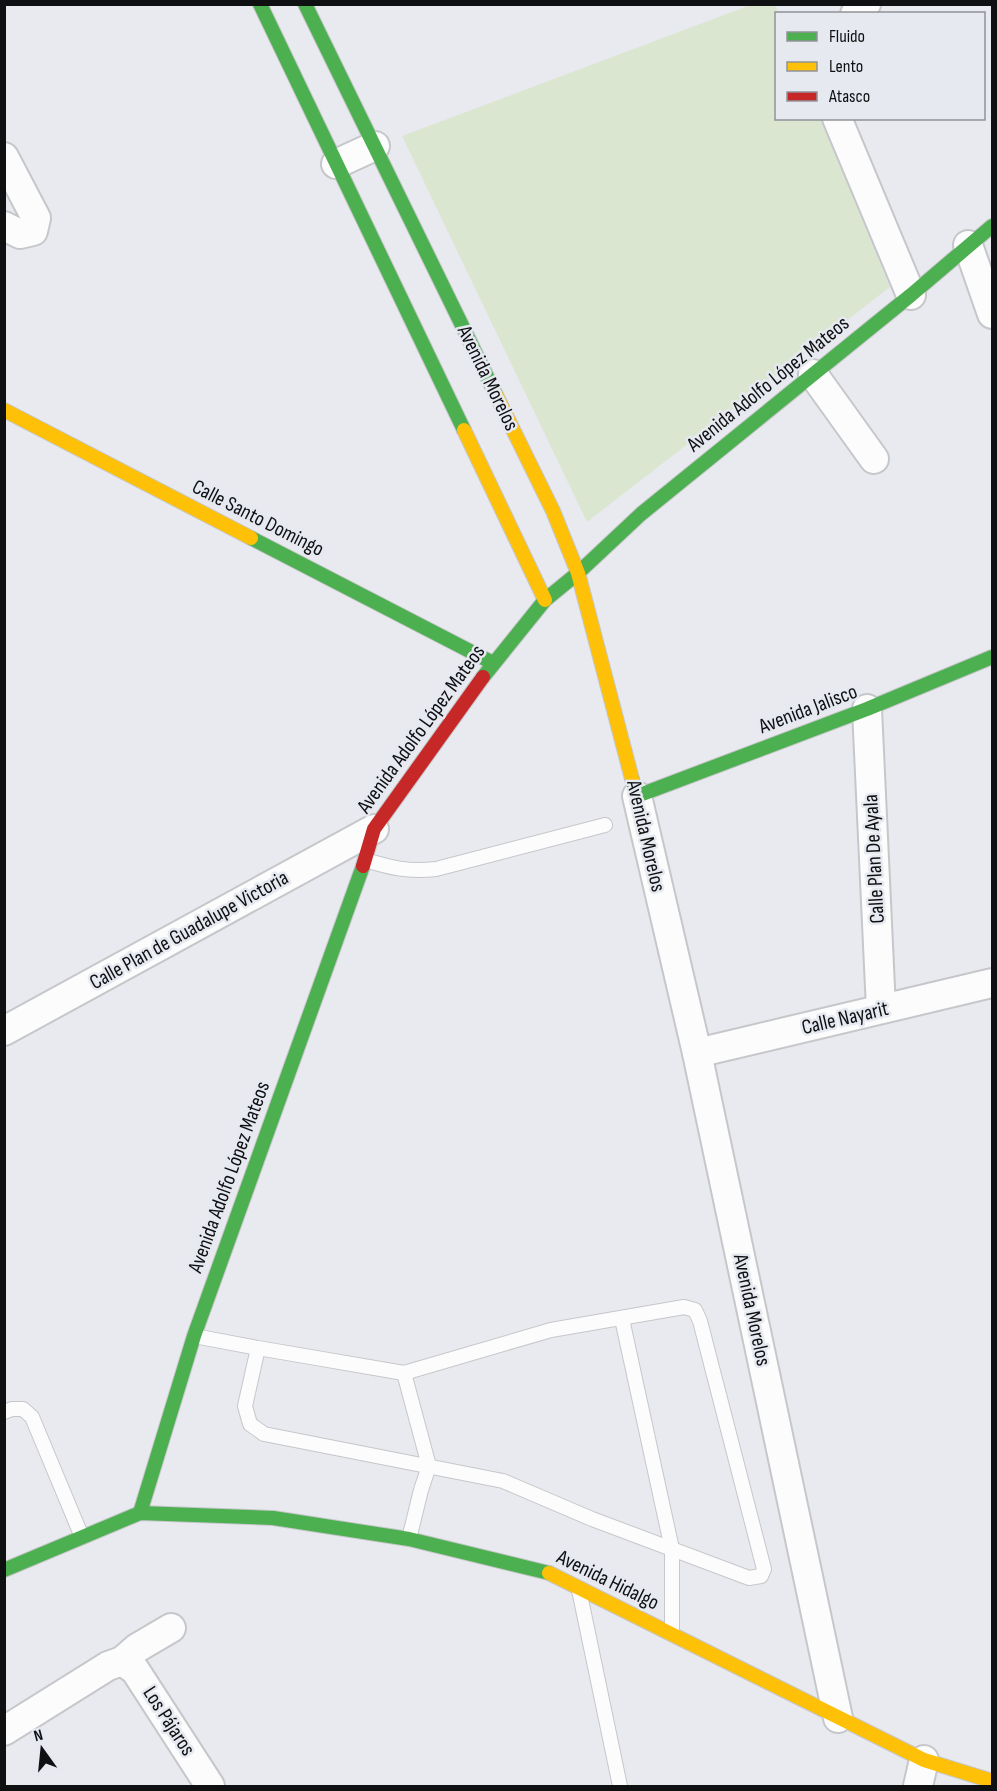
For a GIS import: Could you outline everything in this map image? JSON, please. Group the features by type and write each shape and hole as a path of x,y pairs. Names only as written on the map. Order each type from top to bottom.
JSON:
{"main road":[{"path":"260,4 545,600"},
{"name":"Avenida Morelos","path":"305,4 554,511 578,573 637,796"},
{"name":"Avenida Adolfo López Mateos","path":"140,1513 194,1336 365,860 374,829 492,663 545,600 578,573 641,514 993,226"},
{"name":"Calle Santo Domingo","path":"4,410 492,663"},
{"name":"Avenida Jalisco","path":"637,796 993,657"},
{"path":"4,1570 140,1513"},
{"name":"Avenida Hidalgo","path":"140,1513 273,1518 409,1539 547,1572 838,1718 921,1773 992,1782"}],"street":[{"path":"838,120 911,295"},
{"path":"336,164 375,146"},
{"path":"4,157 36,218 33,231 20,234 4,226"},
{"path":"968,245 993,314"},
{"path":"813,374 874,459"},
{"name":"Calle Plan De Ayala","path":"867,708 881,1009"},
{"name":"Avenida Morelos","path":"637,796 697,1053 838,1718"},
{"name":"Calle Plan de Guadalupe Victoria","path":"4,1031 374,829"},
{"name":"Calle Nayarit","path":"697,1053 993,983"},
{"path":"4,1731 108,1666 122,1661 137,1648 171,1628"},
{"name":"Los Pájaros","path":"122,1661 135,1670 210,1786"}],"lane":[{"path":"365,860 400,870 436,869 605,825"},
{"path":"194,1336 404,1373 550,1330 684,1307 695,1310 700,1321 764,1569 761,1576 748,1578 592,1519 503,1481 264,1434 250,1424 245,1406 258,1348"},
{"path":"622,1319 672,1549 672,1635"},
{"path":"404,1373 429,1466 409,1539"},
{"path":"4,1412 23,1409 32,1417 82,1537"},
{"path":"579,1588 620,1786"}],"green space":[{"path":"753,4 775,5 778,12 775,12 775,120 821,120 890,287 587,522 402,136"}],"traffic: fast":[{"path":"260,4 464,430"},
{"path":"305,4 496,395"},
{"path":"483,677 545,600 578,573 641,514 911,295 992,226"},
{"path":"251,538 493,663"},
{"path":"632,779 637,796 867,709 992,657"},
{"path":"140,1513 194,1336 363,866"},
{"path":"4,1570 140,1513 273,1518 409,1539 549,1573"}],"traffic: slow":[{"path":"496,395 553,511 578,573 632,779"},
{"path":"4,410 251,538"},
{"path":"464,430 545,600"},
{"path":"549,1573 924,1760 992,1781"}],"traffic: jam":[{"path":"363,866 374,829 483,677"}]}
